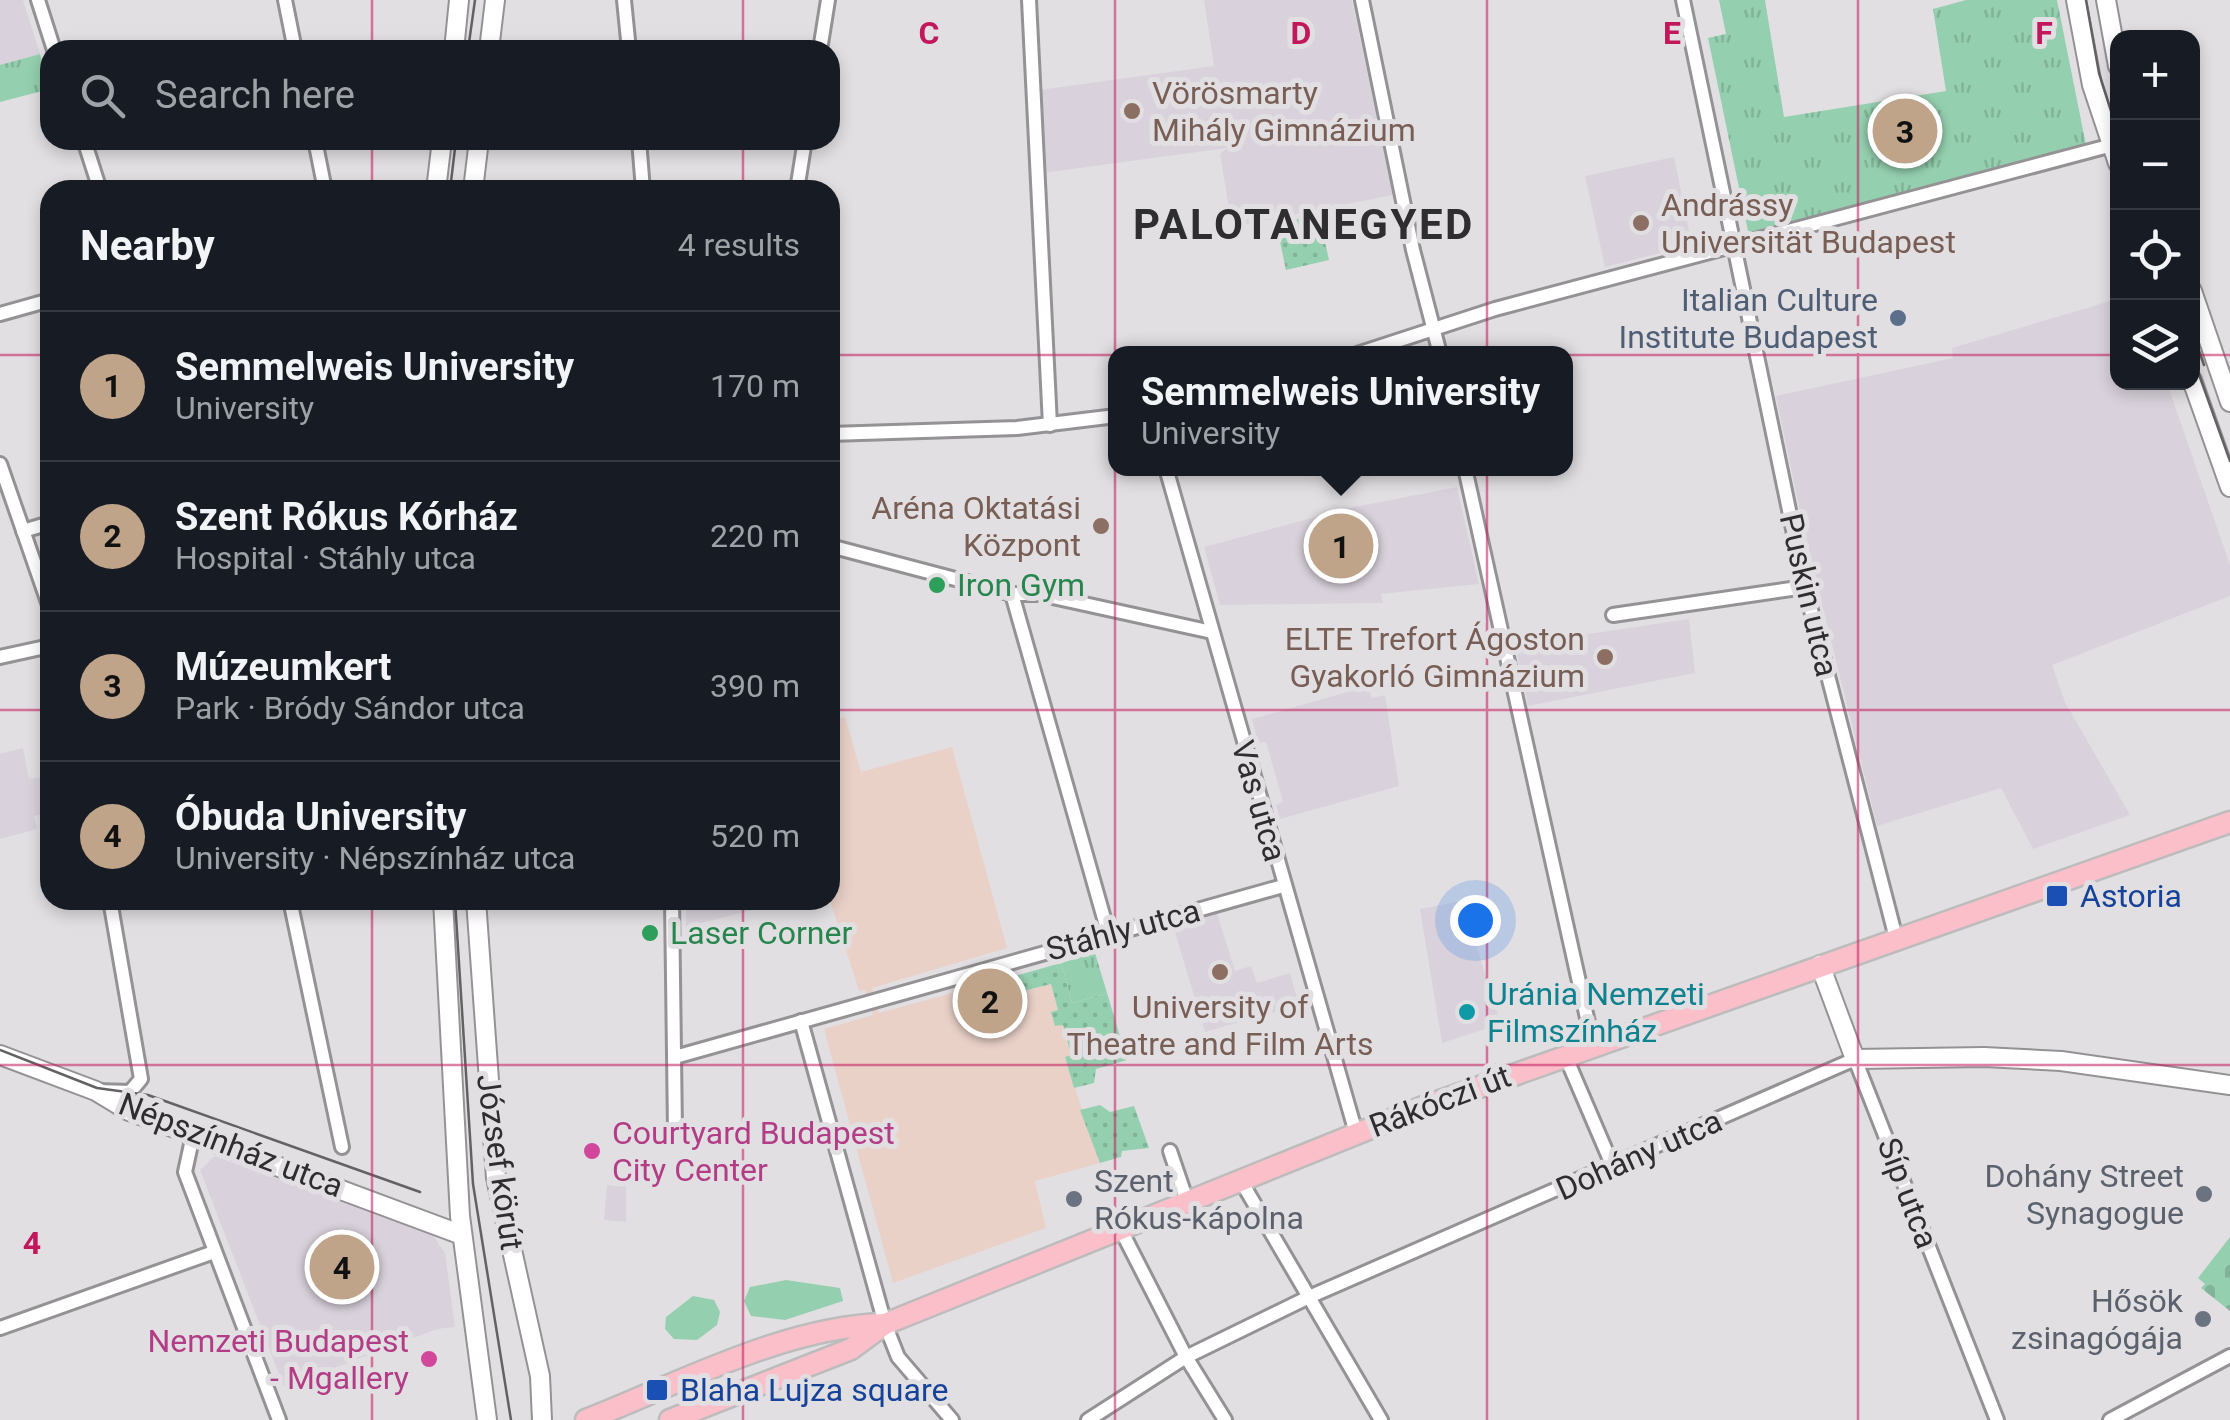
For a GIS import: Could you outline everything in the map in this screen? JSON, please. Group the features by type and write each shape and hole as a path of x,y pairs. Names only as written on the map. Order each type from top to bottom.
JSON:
{"main road":[{"path":"455,40 460,0"},
{"path":"490,40 495,0"},
{"path":"2076,0 2084,50 2110,131"},
{"path":"2106,0 2111,30"},
{"path":"437,180 441,150"},
{"path":"474,180 478,150"},
{"path":"2195,300 2230,402"},
{"path":"2196,390 2230,486"},
{"name":"Rákóczi út","path":"670,1420 852,1349 885,1324 1122,1232 1356,1133 1593,1045 2230,822"},
{"name":"József körút","path":"444,910 462,1236 487,1420"},
{"name":"József körút","path":"477,910 496,1178 540,1376 542,1420"},
{"name":"Síp utca","path":"1820,965 1855,1059"},
{"name":"Népszínház utca","path":"0,1055 96,1091 129,1111 462,1236"},
{"name":"Dohány utca","path":"1855,1059 1984,1057 2054,1061 2230,1085"},
{"name":"Rákóczi út","path":"586,1420 797,1338 855,1325 885,1324"}],"street":[{"path":"38,0 51,40"},
{"path":"284,0 293,40"},
{"path":"624,0 629,40"},
{"path":"822,40 828,0"},
{"path":"1029,0 1050,425"},
{"path":"1362,0 1413,250 1438,346"},
{"name":"Puskin utca","path":"1683,0 1805,586 1896,938"},
{"path":"87,150 97,180"},
{"path":"317,150 324,180"},
{"path":"639,150 642,180"},
{"path":"799,180 803,150"},
{"path":"1385,346 1494,309 2110,152"},
{"path":"0,314 40,303"},
{"path":"840,434 1050,425 1108,417"},
{"path":"0,464 40,579"},
{"name":"Vas utca","path":"1168,476 1356,1133"},
{"path":"1467,476 1593,1045"},
{"path":"23,531 40,525"},
{"path":"840,549 1012,594 1039,594 1212,632"},
{"path":"1614,615 1805,586"},
{"path":"1012,594 1109,936"},
{"path":"0,657 40,648"},
{"name":"Stáhly utca","path":"676,1056 1283,886"},
{"path":"96,1091 130,1092 142,1079 112,910"},
{"path":"292,910 342,1147"},
{"path":"672,910 676,1131"},
{"path":"801,1021 885,1324 898,1357 952,1420"},
{"path":"1565,1055 1613,1167"},
{"name":"Dohány utca","path":"1088,1420 1186,1357 1309,1297 1855,1059"},
{"name":"Síp utca","path":"1855,1059 1997,1420"},
{"path":"192,1135 184,1172 279,1420"},
{"path":"1170,1151 1188,1204"},
{"path":"1241,1181 1381,1420"},
{"path":"1122,1232 1186,1357 1225,1420"},
{"path":"0,1328 214,1252"},
{"path":"2110,1420 2230,1356"}],"shaded area":[{"path":"0,0 23,0 40,54 0,65"},
{"path":"1204,0 1352,0 1393,195 1232,227 1220,154 1227,148 1043,173 1039,90 1214,66"},
{"name":"Andrássy Universität Budapest","path":"1674,157 1692,245 1605,267 1585,176"},
{"path":"2110,301 2110,390 2169,390 2230,565 2230,596 2052,665 2065,702 2130,815 2033,849 2001,788 1877,826 1805,536 1776,396 1953,358 1952,348"},
{"path":"1457,487 1479,584 1381,594 1383,603 1220,605 1204,547 1350,508"},
{"name":"ELTE Trefort Ágoston Gyakorló Gimnázium","path":"1689,619 1695,673 1528,706 1515,645"},
{"path":"1368,686 1372,698 1385,695 1399,786 1280,819 1276,805 1283,802 1266,742 1258,743 1252,719"},
{"path":"845,717 861,772 952,747 1007,948 872,988 879,1013 1015,976 1019,992 1051,984 1058,1010 1052,1012 1062,1024 1071,1056 1065,1058 1100,1163 1035,1181 1046,1228 893,1283 824,1029 873,1015 865,990 859,991 833,910 840,910 840,719"},
{"path":"23,748 29,779 40,777 40,815 34,816 37,829 0,839 0,754"},
{"path":"1462,901 1501,1024 1442,1043 1420,909"},
{"path":"686,910 752,910 686,927"},
{"name":"University of Theatre and Film Arts","path":"1217,913 1235,971 1251,966 1257,983 1290,973 1299,1005 1205,1032 1173,926"},
{"path":"215,1156 432,1234 445,1253 455,1327 437,1329 284,1387 200,1170"},
{"path":"607,1185 626,1187 626,1222 604,1220"}],"green space":[{"path":"1719,0 1765,0 1784,117 1946,91 1933,9 1966,0 2057,0 2086,145 1749,236 1708,38 1726,34"},
{"path":"40,54 40,92 0,102 0,65"},
{"path":"1319,215 1329,260 1286,270 1276,223"},
{"path":"1095,953 1107,993 1072,1003 1061,963"},
{"path":"1061,963 1072,1003 1107,993 1127,1060 1096,1069 1094,1083 1074,1088 1065,1057 1071,1055 1063,1025 1055,1026 1051,1012 1058,1010 1051,984 1019,992 1015,976"},
{"path":"1100,1105 1110,1112 1134,1106 1149,1148 1122,1151 1121,1157 1100,1163 1080,1110"},
{"path":"2230,1237 2230,1311 2201,1288 2205,1284 2198,1278"},
{"path":"786,1280 840,1288 843,1301 785,1320 751,1316 744,1301 750,1287"},
{"path":"693,1296 714,1300 720,1312 717,1325 697,1340 674,1339 665,1329 666,1317"}],"tram line":[{"path":"469,40 475,0"},
{"path":"2086,0 2099,73 2114,120"},
{"path":"451,180 455,150"},
{"path":"2200,354 2204,365"},
{"path":"2200,377 2230,461"},
{"path":"456,910 473,1184 511,1420"},
{"path":"0,1050 97,1088 148,1095 420,1192"}],"place":[{"name":"Vörösmarty Mihály Gimnázium","path":"1132,111"},
{"name":"Múzeumkert","path":"1905,131"},
{"name":"Andrássy Universität Budapest","path":"1641,223"},
{"name":"Italian Culture Institute Budapest","path":"1898,318"},
{"name":"Aréna Oktatási Központ","path":"1101,526"},
{"name":"Semmelweis University","path":"1341,546"},
{"name":"Iron Gym","path":"937,585"},
{"name":"ELTE Trefort Ágoston Gyakorló Gimnázium","path":"1605,657"},
{"name":"Astoria","path":"2057,896"},
{"name":"Laser Corner","path":"650,933"},
{"name":"University of Theatre and Film Arts","path":"1220,972"},
{"name":"Szent Rókus Kórház","path":"990,1001"},
{"name":"Uránia Nemzeti Filmszínház","path":"1467,1012"},
{"name":"Courtyard Budapest City Center","path":"592,1151"},
{"name":"Dohány Street Synagogue","path":"2204,1194"},
{"name":"Szent Rókus-kápolna","path":"1074,1199"},
{"name":"Óbuda University","path":"342,1267"},
{"name":"Hősök zsinagógája","path":"2203,1319"},
{"name":"Nemzeti Budapest - Mgallery","path":"429,1359"},
{"name":"Blaha Lujza square","path":"657,1390"}],"district":[{"name":"PALOTANEGYED","path":"1304,224"}]}
